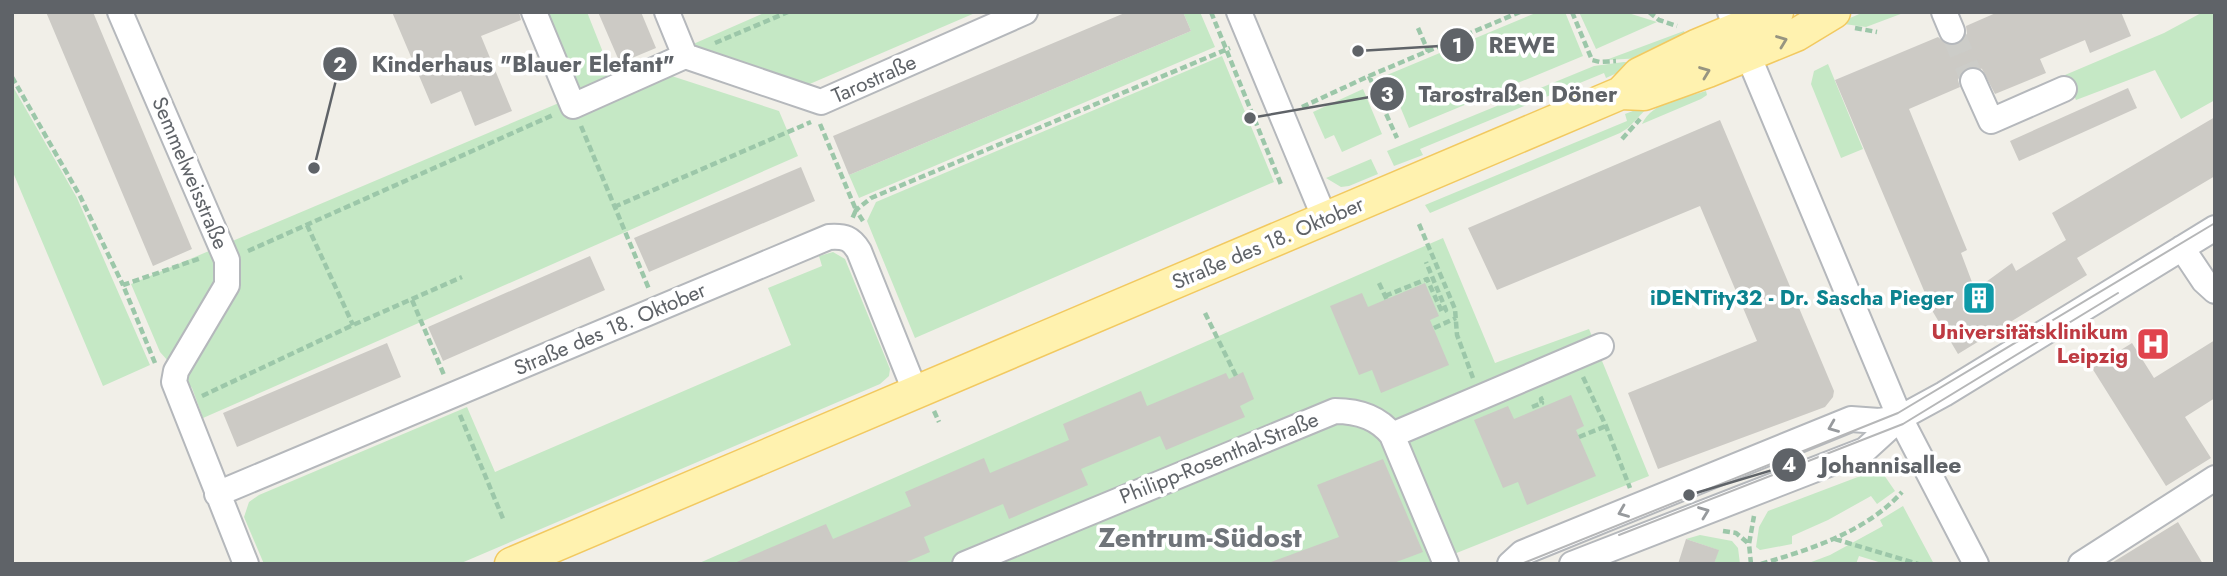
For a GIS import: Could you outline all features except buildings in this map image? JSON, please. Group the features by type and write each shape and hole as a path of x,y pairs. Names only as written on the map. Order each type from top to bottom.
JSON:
{"main road":[{"name":"Straße des 18. Oktober","path":"511,564 1621,93 1644,94 1654,91 1738,32 1777,12"},
{"name":"Straße des 18. Oktober","path":"1738,32 1796,35 1834,12"}],"street":[{"name":"Semmelweisstraße","path":"120,12 225,255 227,285 176,371 174,382"},
{"path":"534,12 573,106 685,55 667,12"},
{"name":"Tarostraße","path":"685,55 821,102 1025,12"},
{"path":"1239,12 1325,219"},
{"path":"1738,32 1900,418 1976,564"},
{"path":"1973,81 1991,121 2064,89"},
{"path":"1572,564 1865,450 1900,418 1944,394 2215,228"},
{"path":"854,230 854,242 915,391"},
{"name":"Straße des 18. Oktober","path":"217,494 829,237 854,230"},
{"path":"2182,248 2204,281 2215,291"},
{"path":"1446,564 1392,435 1601,345"},
{"path":"174,382 246,564"},
{"name":"Philipp-Rosenthal-Straße","path":"965,564 990,559 1335,411 1353,411 1373,418 1392,435"},
{"path":"1510,564 1522,552 1851,419 1878,421 1900,418"},
{"path":"2081,564 2215,478"}],"path":[{"path":"685,55 788,12"},
{"path":"1211,12 1282,187"},
{"path":"1282,115 1520,12"},
{"path":"1572,12 1592,60"},
{"path":"1649,12 1659,20 1677,26"},
{"path":"1418,28 1428,51"},
{"path":"856,211 871,198 1250,40"},
{"path":"1368,76 1397,138"},
{"path":"12,77 80,196 123,285 160,375 174,382"},
{"path":"123,285 225,255 307,225 573,106 657,309"},
{"path":"614,207 818,119 856,211 854,230"},
{"path":"854,230 861,215 856,211"},
{"path":"1419,224 1455,309 1457,335 1482,396"},
{"path":"307,225 353,325"},
{"path":"1379,283 1386,298 1427,279 1442,312 1446,310 1426,262"},
{"path":"183,406 353,325 462,277"},
{"path":"412,300 504,521"},
{"path":"1205,313 1236,376"},
{"path":"1434,328 1455,318"},
{"path":"1573,357 1606,426 1632,494"},
{"path":"1528,401 1533,409 1542,403"},
{"path":"1579,437 1606,426"},
{"path":"1760,564 1812,549 1834,538 1881,511 1902,492"},
{"path":"1751,564 1749,544 1756,509"},
{"path":"1712,530 1736,533 1749,544"},
{"path":"1834,538 1918,564"}],"green space":[{"path":"537,12 587,12 612,75 570,92"},
{"path":"766,12 975,13 805,86 691,45"},
{"path":"1183,12 1200,12 1215,47 859,198 849,175 1191,31"},
{"path":"1538,12 1565,12 1583,56 1409,128 1387,75"},
{"path":"1579,12 1625,12 1657,22 1596,49"},
{"path":"1864,12 1906,12 1866,27 1844,24 1829,27"},
{"path":"2203,12 2215,12 2215,100 2181,119 2155,70 2076,100 2065,75 2164,33"},
{"path":"1684,31 1687,37 1643,58 1606,60"},
{"path":"1222,56 1274,182 915,338 867,221 876,202"},
{"path":"1639,63 1606,78 1604,73 1420,149 1423,155 1394,166 1387,151 1594,66"},
{"path":"1828,64 1863,149 1841,158 1811,84 1814,71"},
{"path":"644,67 779,111 798,156 203,418 192,388 160,352 131,284"},
{"path":"12,85 77,198 150,365 103,386 12,170"},
{"path":"1363,89 1382,134 1342,152 1334,135 1325,139 1313,112"},
{"path":"1706,91 1707,95 1701,99 1642,124 1647,116 1661,105"},
{"path":"1651,104 1620,133 1430,213 1425,205 1627,121 1625,114"},
{"path":"1371,159 1378,174 1341,187 1326,178"},
{"path":"1443,238 1495,363 1589,329 1649,476 1429,564 697,564"},
{"path":"833,252 845,259 890,369 889,376 880,384 459,564 264,564 244,517 249,502 259,495 467,407 495,472 791,345 768,288 822,266 819,256"},
{"path":"1871,472 1884,475 1895,491 1877,504 1871,496 1792,536 1792,544 1760,550 1756,547 1759,527 1768,511"},
{"path":"1903,506 1934,564 1885,564 1859,556 1856,564 1806,564 1830,555 1883,526 1880,520"},
{"path":"1700,535 1732,541 1738,548 1740,564 1714,564 1718,550 1686,539"}],"tunnel":[{"path":"1952,31 1973,81"}],"tram line":[{"path":"1521,564 1898,413 2215,223"},
{"path":"1619,535 1903,424 2118,293"}],"place":[{"name":"REWE","path":"1358,51"},
{"name":"Tarostraßen Döner","path":"1250,118"},
{"name":"Kinderhaus \"Blauer Elefant\"","path":"314,168"},
{"name":"iDENTity32 - Dr. Sascha Pieger","path":"1979,298"},
{"name":"Universitätsklinikum Leipzig","path":"2153,344"},
{"name":"Johannisallee","path":"1689,495"}],"district":[{"name":"Zentrum-Südost","path":"1200,537"}]}
